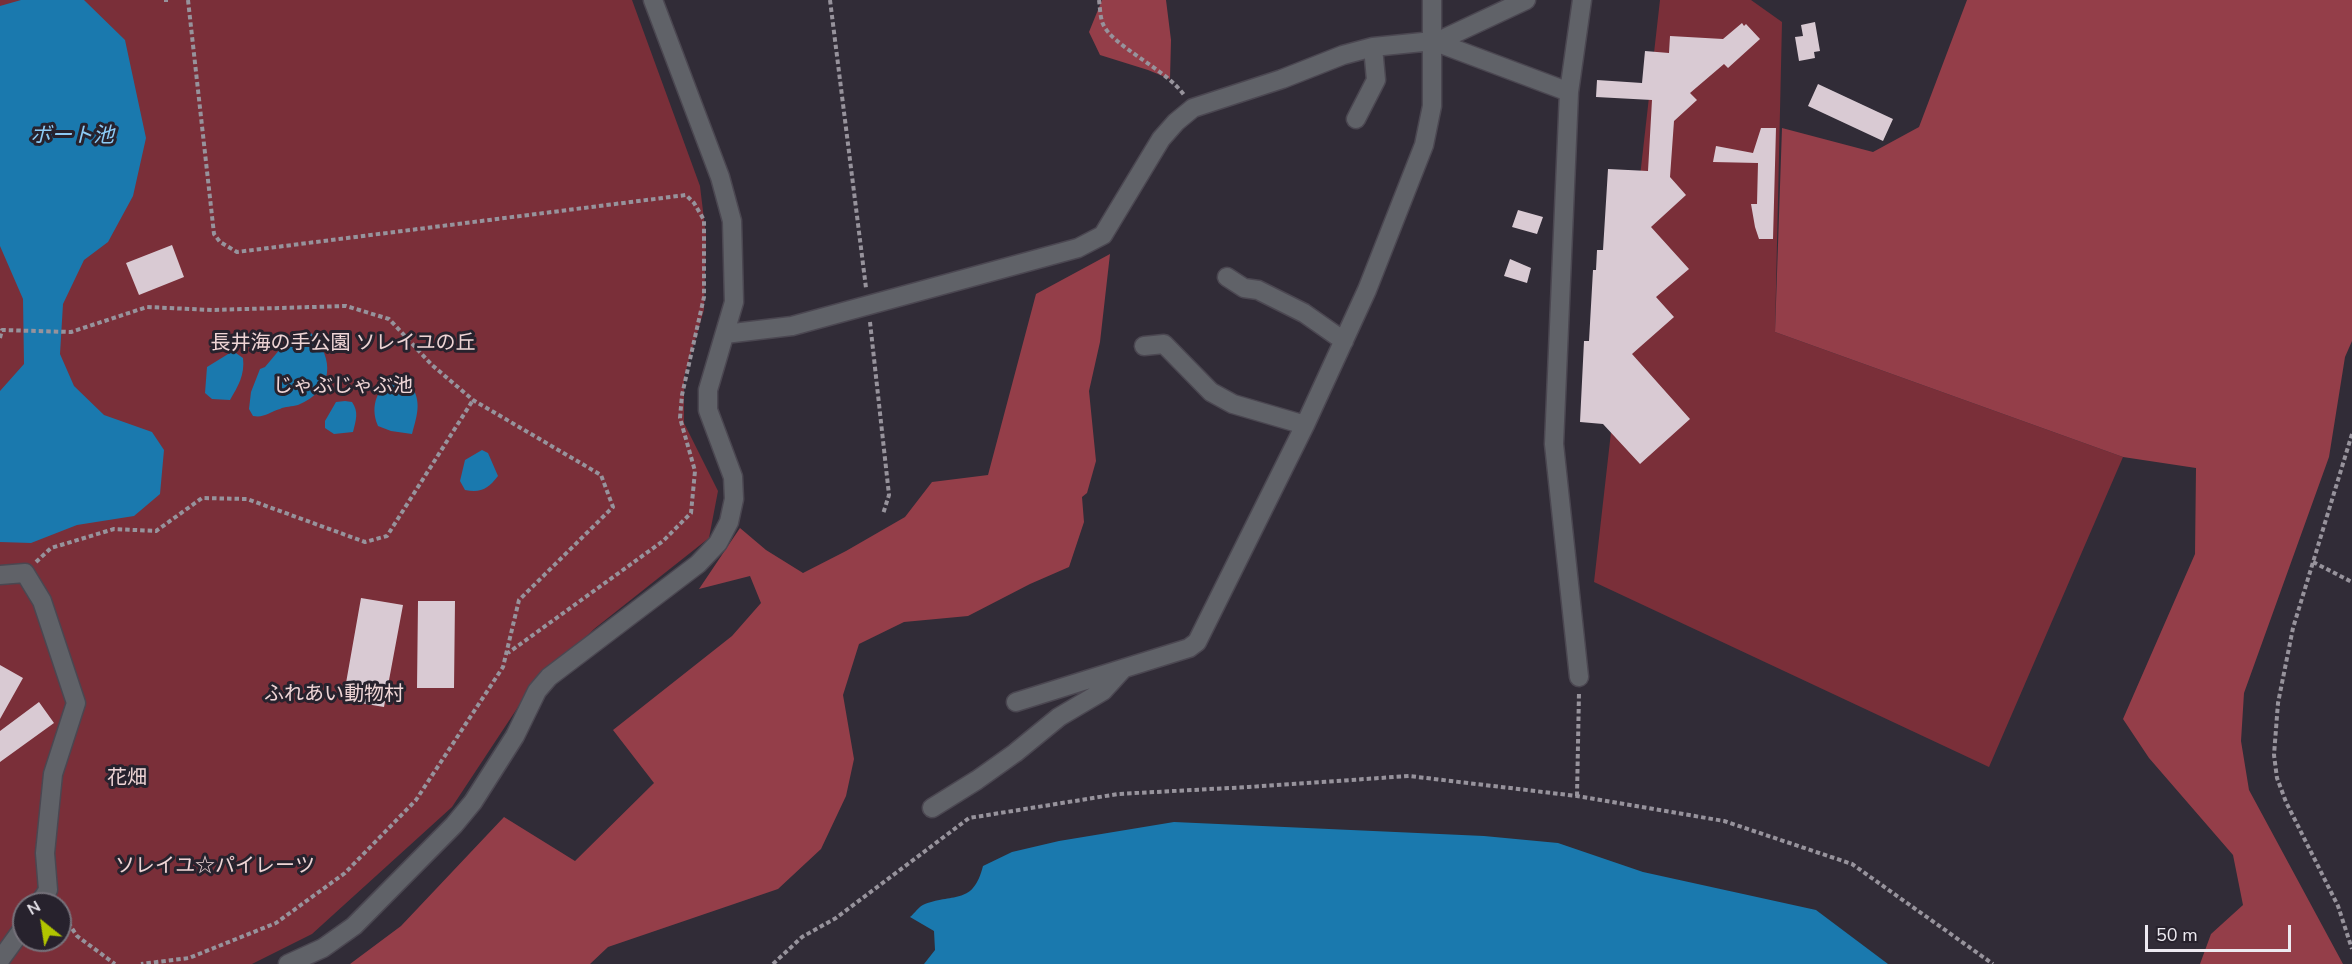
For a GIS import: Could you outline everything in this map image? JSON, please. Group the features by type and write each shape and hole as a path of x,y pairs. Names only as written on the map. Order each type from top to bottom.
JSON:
{"street":[{"path":"288,964 323,948 354,926 454,825 473,802 515,736 537,691 549,677 698,564 718,543 729,522 734,499 733,477 708,410 708,390 734,302 732,221 720,177 653,0"},
{"path":"1016,702 1189,648 1197,642 1305,425 1344,341 1367,290 1424,145 1432,106 1432,0"},
{"path":"725,334 792,326 1078,248 1103,235 1161,139 1193,108 1282,79 1343,55 1373,47 1445,38 1527,0"},
{"path":"1580,677 1554,444 1569,92 1582,0"},
{"path":"1433,41 1569,92"},
{"path":"1356,119 1376,80 1373,47"},
{"path":"1227,277 1244,288 1258,290 1304,313 1344,341"},
{"path":"1144,346 1164,344 1211,392 1233,404 1305,425"},
{"path":"0,575 25,573 42,601 76,703 53,774 45,853 47,892"},
{"path":"932,808 986,774 1059,717 1103,692 1123,669"},
{"path":"0,960 12,944"}],"path":[{"path":"188,0 214,234 220,242 237,252 686,195 694,203 704,220 705,297 682,395 680,418 695,471 690,513 663,542 507,653"},
{"path":"830,0 889,495 883,514"},
{"path":"1099,0 1103,24 1118,42 1176,83 1193,108"},
{"path":"0,338 2,330 71,332 147,307 212,310 346,306 389,319 432,365 473,400 601,475 613,507 519,600 503,667 417,800 345,873 276,922 189,958 141,964"},
{"path":"25,573 51,548 114,529 156,531 202,498 247,499 365,543 387,536 473,400"},
{"path":"2352,434 2302,594 2278,703 2274,755 2277,778 2302,836 2338,906 2352,949"},
{"path":"2313,562 2352,582"},
{"path":"1577,796 1580,677"},
{"path":"773,964 801,937 836,918 969,818 1118,794 1409,776 1577,796 1724,821 1852,864 1993,964"},
{"path":"72,928 77,936 115,964"}],"green space":[{"name":"長井海の手公園 ソレイユの丘","path":"0,0 632,0 700,186 706,236 704,310 684,377 684,423 718,491 709,538 594,629 522,701 452,807 312,934 252,964 0,964"},
{"path":"1660,0 1751,0 1782,22 1775,332 2123,457 1989,767 1594,582"}],"shaded area":[{"path":"1102,0 1166,0 1171,40 1170,79 1100,55 1089,32"},
{"path":"1967,0 2352,0 2352,341 2345,357 2329,457 2244,693 2241,741 2249,790 2343,964 2200,964 2211,934 2243,905 2233,855 2149,758 2123,719 2195,554 2196,468 2123,457 1775,332 1782,128 1873,152 1919,127"},
{"path":"1110,254 1100,342 1089,391 1096,461 1087,493 1082,497 1084,522 1069,567 968,616 904,622 859,644 843,695 854,759 846,796 821,849 778,889 608,947 590,964 350,964 401,926 504,817 575,861 654,783 613,730 732,636 761,603 750,576 699,589 740,528 766,550 803,573 905,517 932,482 988,475 1036,294"}],"water":[{"name":"ボート池","path":"21,0 84,0 125,40 146,138 133,196 108,242 84,260 63,304 60,354 74,386 104,415 152,432 164,450 160,494 134,516 77,525 31,543 0,542 0,391 24,364 23,299 0,246 0,6"},
{"path":"311,333 319,343 327,363 327,373 319,391 298,405 253,416 249,409 251,392 260,369 265,367 286,342"},
{"path":"233,351 243,358 243,370 238,385 230,400 212,399 205,393 207,367"},
{"path":"397,377 409,381 416,395 417,413 412,434 391,431 378,426 375,418 375,404 380,391"},
{"path":"336,402 352,402 356,409 353,432 334,434 325,428 325,421"},
{"path":"482,450 488,453 498,476 484,489 465,490 460,481 465,460"},
{"path":"1174,822 1484,836 1558,843 1643,872 1816,910 1888,964 924,964 935,950 934,931 910,917 925,904 968,892 974,887 983,866 1012,852 1059,841"}],"building":[{"path":"1815,22 1820,51 1814,52 1815,58 1799,61 1795,37 1803,36 1801,25"},
{"path":"1742,23 1744,26 1746,24 1760,39 1728,68 1724,64 1690,93 1697,100 1674,121 1670,177 1686,195 1651,227 1689,269 1656,297 1674,317 1632,354 1690,419 1640,464 1603,424 1580,422 1584,341 1589,341 1593,270 1596,270 1597,250 1603,250 1608,169 1648,171 1652,100 1596,97 1597,80 1642,83 1645,51 1669,53 1670,36 1723,39"},
{"path":"1818,84 1893,119 1883,141 1808,106"},
{"path":"1761,128 1776,128 1773,239 1759,239 1755,227 1751,204 1757,204 1758,163 1713,162 1716,146 1753,153"},
{"path":"1518,210 1543,217 1537,234 1512,227"},
{"path":"172,245 184,277 139,295 126,263"},
{"path":"1510,259 1531,268 1527,283 1504,276"},
{"path":"361,598 403,605 384,707 343,700"},
{"path":"418,601 455,601 454,688 417,688"},
{"path":"0,665 23,678 0,719"},
{"path":"39,702 54,723 0,762 0,731"}],"park label":[{"name":"じゃぶじゃぶ池","path":"343,387"},
{"name":"ふれあい動物村","path":"334,695"},
{"name":"花畑","path":"127,779"},
{"name":"ソレイユ☆パイレーツ","path":"215,867"}]}
